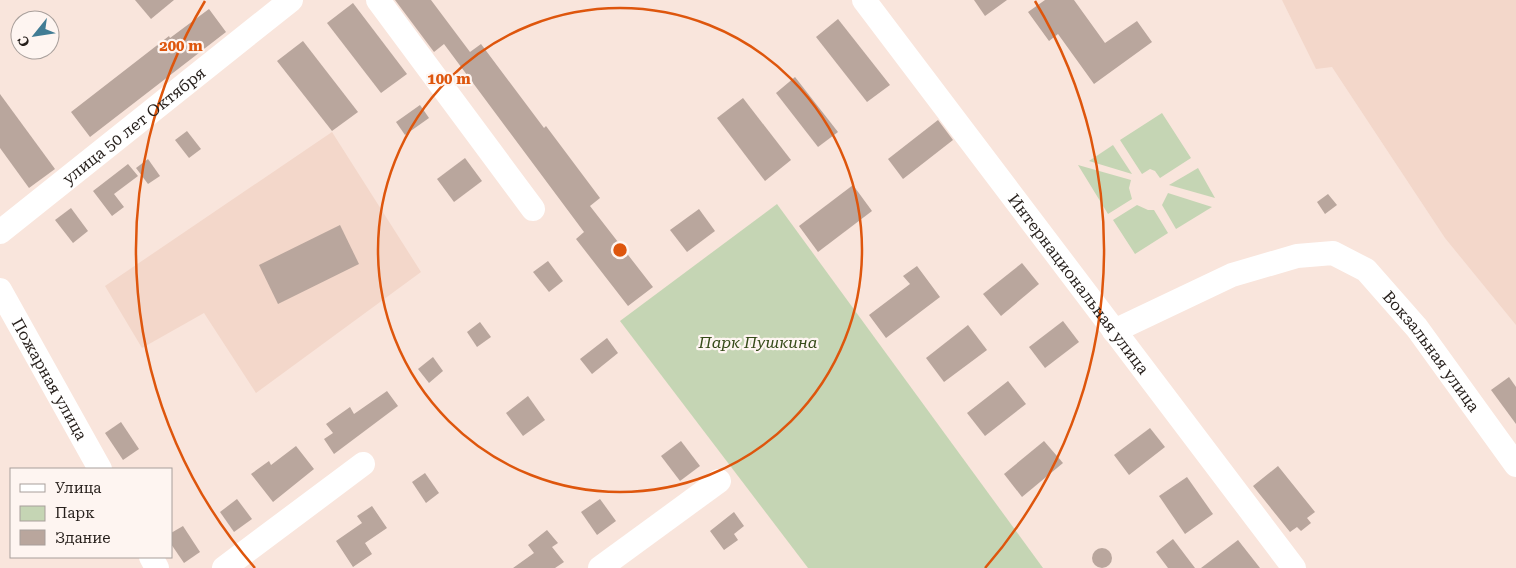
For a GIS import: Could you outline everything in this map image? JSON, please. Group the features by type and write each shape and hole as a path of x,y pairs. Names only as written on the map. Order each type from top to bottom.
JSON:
{"street":[{"name":"улица 50 лет Октября","path":"0,232 291,0"},
{"path":"378,0 532,208"},
{"name":"Интернациональная улица","path":"864,0 1294,568"},
{"name":"Вокзальная улица","path":"1114,330 1232,275 1297,256 1333,253 1366,270 1404,314 1516,465"},
{"name":"Пожарная улица","path":"0,290 99,468"},
{"path":"224,568 363,464"},
{"path":"600,568 719,481"}],"shaded area":[{"path":"1282,0 1516,0 1516,325 1445,238 1332,67 1316,69"},
{"path":"332,132 421,272 256,393 204,313 142,348 105,286"}],"green space":[{"path":"1162,113 1191,158 1160,178 1155,171 1150,169 1142,174 1120,140"},
{"path":"1113,145 1132,174 1089,161"},
{"path":"1078,165 1131,180 1129,188 1132,199 1108,214"},
{"path":"1198,168 1215,198 1169,185"},
{"path":"1168,193 1212,207 1176,229 1162,205"},
{"name":"Парк Пушкина","path":"777,204 1043,568 808,568 620,321"},
{"path":"1137,205 1148,210 1154,210 1168,233 1135,254 1113,220"}],"building":[{"path":"135,0 174,0 151,19"},
{"path":"395,0 431,0 470,52 481,44 544,128 546,126 600,198 590,206 653,287 628,306 576,239 584,232 444,44 434,52"},
{"path":"974,0 1007,0 985,16"},
{"path":"1045,0 1074,0 1105,43 1137,21 1152,42 1094,84 1058,34 1049,41 1028,12"},
{"path":"353,3 407,74 381,93 327,23"},
{"path":"209,9 226,32 90,137 71,112 169,36 170,38"},
{"path":"838,19 890,85 867,102 816,37"},
{"path":"303,41 358,112 332,131 277,61"},
{"path":"795,77 838,132 818,147 776,93"},
{"path":"0,94 55,169 29,188 0,148"},
{"path":"743,98 791,160 765,181 717,118"},
{"path":"420,105 429,118 405,135 396,122"},
{"path":"938,120 953,140 903,179 888,159"},
{"path":"187,131 201,149 189,158 175,140"},
{"path":"465,158 482,181 454,202 437,179"},
{"path":"148,159 160,176 148,184 136,168"},
{"path":"128,164 138,176 114,194 124,207 112,216 93,191"},
{"path":"853,185 872,211 818,252 799,226"},
{"path":"1328,194 1337,205 1325,214 1317,202"},
{"path":"71,208 88,231 73,243 55,220"},
{"path":"699,209 715,231 687,252 670,230"},
{"path":"340,225 359,264 278,304 259,265"},
{"path":"548,261 563,281 549,292 533,272"},
{"path":"1022,263 1039,284 1001,316 983,294"},
{"path":"917,266 940,297 886,338 869,315 910,284 903,276"},
{"path":"1063,321 1079,342 1045,368 1029,347"},
{"path":"480,322 491,337 477,347 467,332"},
{"path":"968,325 987,350 944,382 926,358"},
{"path":"607,338 618,353 592,374 580,359"},
{"path":"433,357 443,371 429,383 418,369"},
{"path":"1509,377 1516,387 1516,424 1491,390"},
{"path":"1008,381 1026,404 985,436 967,413"},
{"path":"387,391 398,406 334,454 324,439 333,433 326,424 350,407 354,414"},
{"path":"528,396 545,420 523,436 506,413"},
{"path":"121,422 139,449 123,460 105,433"},
{"path":"1150,428 1165,447 1129,475 1114,455"},
{"path":"681,441 700,466 680,481 661,456"},
{"path":"1044,441 1063,463 1022,497 1004,474"},
{"path":"296,446 314,469 273,502 251,474 269,461 271,465"},
{"path":"1278,466 1315,512 1307,518 1311,523 1301,531 1297,527 1290,532 1253,486"},
{"path":"425,473 439,493 426,503 412,482"},
{"path":"1187,477 1213,514 1185,534 1159,496"},
{"path":"237,499 252,519 234,532 220,512"},
{"path":"600,499 616,521 597,535 581,512"},
{"path":"372,506 387,528 365,543 372,554 353,567 336,541 362,523 357,516"},
{"path":"734,512 744,526 734,534 738,540 724,550 710,531"},
{"path":"183,526 200,552 184,563 172,545 172,532"},
{"path":"547,530 558,543 552,547 564,562 555,568 513,568 534,553 528,545"},
{"path":"1173,539 1195,568 1168,568 1156,552"},
{"path":"1238,540 1260,568 1201,568"},
{"path":"1098,548 1106,548 1112,554 1112,562 1106,568 1098,568 1092,562 1092,554"}]}
